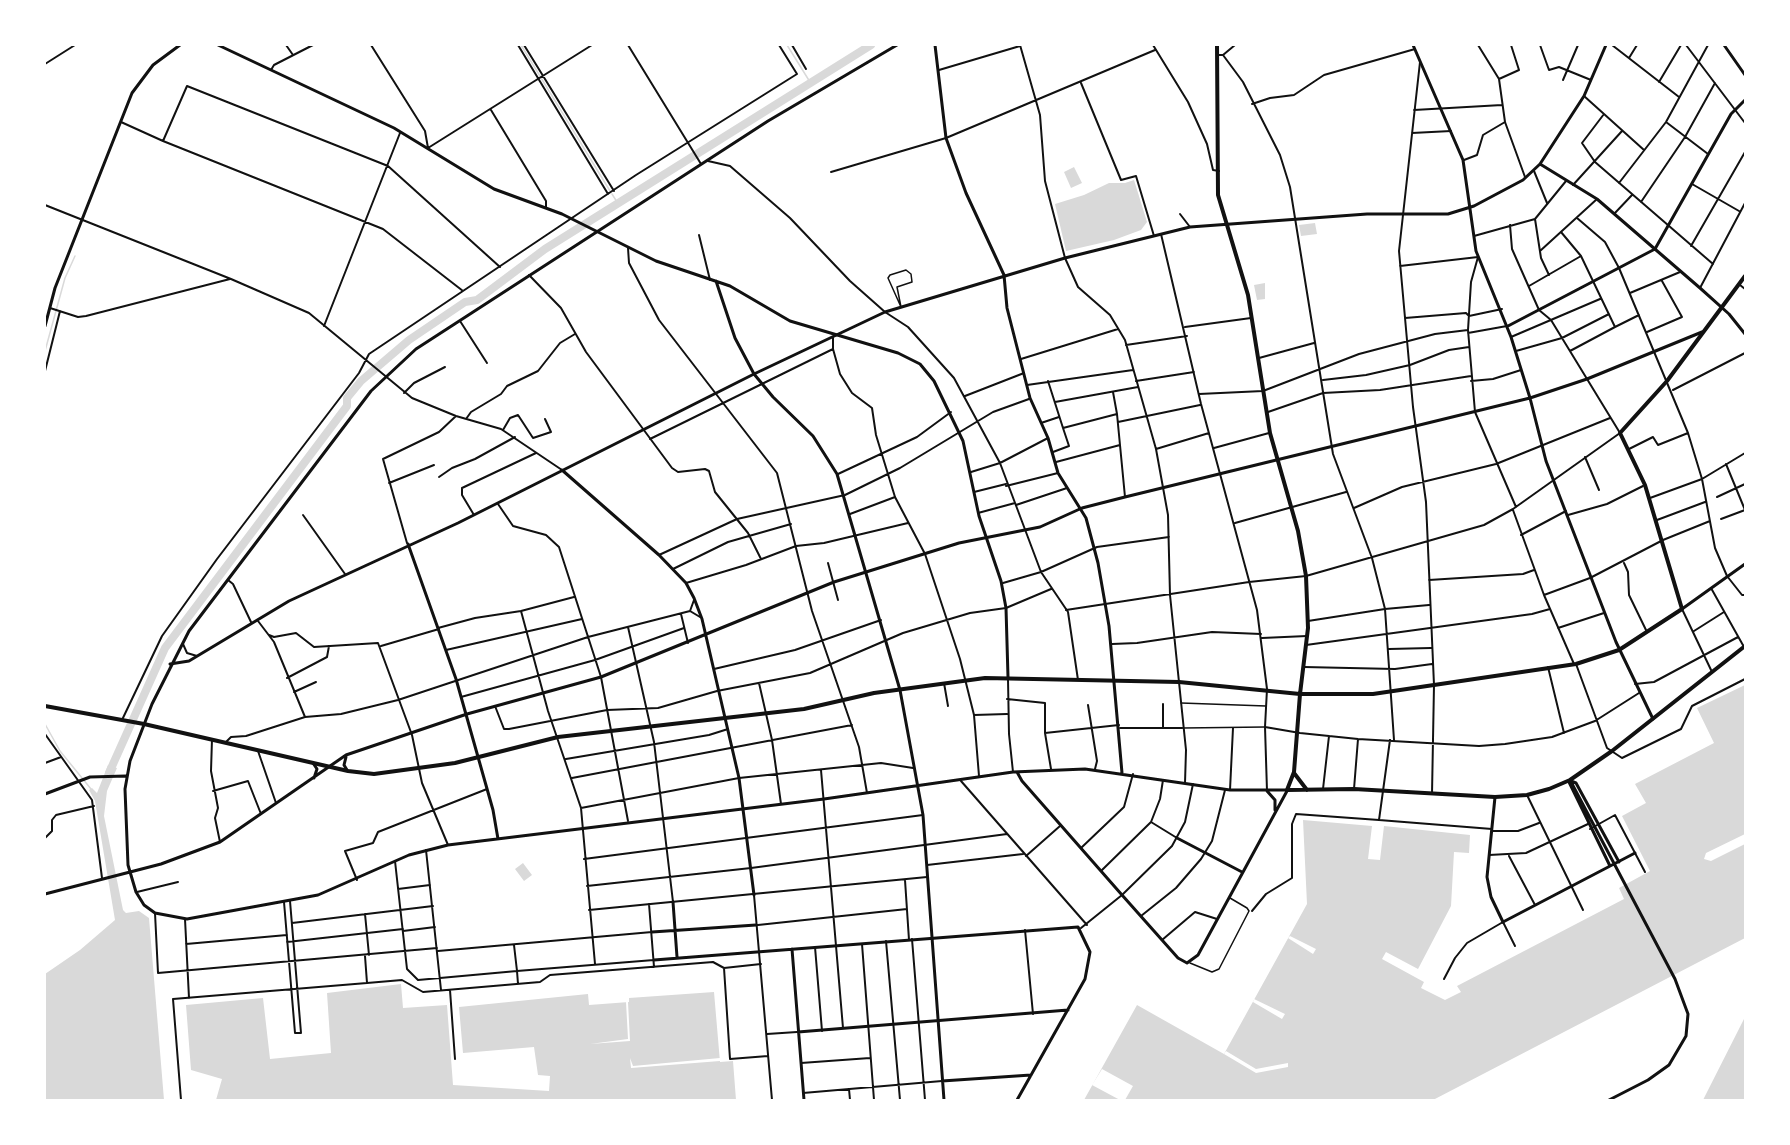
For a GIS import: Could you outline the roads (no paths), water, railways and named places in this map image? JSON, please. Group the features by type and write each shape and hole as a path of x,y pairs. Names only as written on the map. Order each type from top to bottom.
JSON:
{"main road":[{"path":"1216,45 1220,55 1218,195 1244,279 1270,433 1293,509 1306,576 1307,636 1296,731 1294,772 1287,790 1354,789 1495,797 1527,795 1570,780 1612,751 1744,647"},
{"path":"45,705 310,760 348,771 374,774 479,758 558,737 766,714 966,680 1008,677 1179,682 1300,694 1391,692 1575,664 1619,650 1682,609 1645,485 1620,433 1666,381 1745,276"},
{"path":"1294,772 1307,790"}],"street":[{"path":"45,64 75,45"},
{"path":"45,326 80,221 141,79 153,65 180,45"},
{"path":"219,45 401,132 489,186 580,222 628,248 742,292 790,321 898,353 920,364 934,381 960,431 971,472 978,513 1002,584 1006,608 1008,714 1015,772 1182,961 1190,962 1212,972 1219,969 1249,911 1229,898"},
{"path":"286,45 292,55"},
{"path":"271,70 274,64 313,45"},
{"path":"371,45 425,131 428,148"},
{"path":"518,45 608,194"},
{"path":"524,45 614,191"},
{"path":"428,148 491,110 537,77 592,45"},
{"path":"628,45 701,164"},
{"path":"123,720 162,636 217,559 359,373 365,359 394,336 608,194 796,74 779,45"},
{"path":"792,45 806,69"},
{"path":"897,45 701,164 599,233 529,275 416,349 382,375 183,641 170,664 144,724 126,776 124,803 130,873 136,892 144,905 155,913 184,919 290,901 333,890 394,861 448,845 628,821 824,799 959,778 1015,772 1051,769 1095,770 1122,772 1228,790 1287,790"},
{"path":"935,45 946,138 966,193 1004,275 1007,308 1030,398 1048,438 1058,472 1082,508 1094,549 1106,604 1112,681 1120,726 1122,772"},
{"path":"939,70 1020,45 1036,101 1042,130 1045,181 1065,258 1078,287 1110,315 1126,345 1156,449 1164,488 1169,537 1170,595 1186,750 1185,783"},
{"path":"1153,45 1188,102 1207,144 1213,170 1219,171"},
{"path":"1235,45 1220,55 1243,82 1282,162 1290,187 1332,447 1372,558 1385,609 1390,668 1392,740 1378,820"},
{"path":"1478,45 1499,79 1505,122 1526,177"},
{"path":"1499,79 1519,70 1511,45"},
{"path":"1539,45 1547,69 1559,67 1591,80"},
{"path":"1563,80 1578,45"},
{"path":"170,664 182,663 197,656 256,619 345,574 474,515 754,374 885,312 1065,258 1190,227 1225,222 1294,218 1405,213 1448,214 1471,207 1526,177 1540,164 1584,96 1606,45"},
{"path":"1612,45 1679,97"},
{"path":"1629,58 1637,45"},
{"path":"1659,82 1680,45"},
{"path":"1686,45 1745,123"},
{"path":"1619,183 1666,122 1708,45"},
{"path":"1724,45 1745,75"},
{"path":"1252,104 1270,98 1294,95 1324,75 1414,47 1463,160 1478,257 1512,337 1541,446 1619,650 1653,719"},
{"path":"831,172 946,138 1155,50"},
{"path":"1420,61 1399,251 1429,542 1430,629 1434,685 1432,794"},
{"path":"1081,82 1121,180 1136,176 1154,236"},
{"path":"1641,202 1685,137 1715,83"},
{"path":"163,141 187,86 388,166 500,267"},
{"path":"1584,96 1644,150"},
{"path":"1199,394 1263,391 1284,385 1321,368 1435,334 1508,326 1655,249 1669,228 1735,108 1745,100"},
{"path":"1414,110 1502,105"},
{"path":"491,110 546,201 546,207"},
{"path":"1604,114 1582,143 1595,162 1713,264"},
{"path":"121,122 393,235 463,291"},
{"path":"1463,160 1477,155 1483,135 1505,122"},
{"path":"1666,122 1708,154"},
{"path":"1412,133 1451,131"},
{"path":"1573,184 1622,131"},
{"path":"324,326 401,132"},
{"path":"1690,246 1745,152"},
{"path":"706,161 730,166 790,218 850,281 885,312 916,335 945,367 965,396 1000,463 1006,485 1041,572 1066,610 1071,622 1077,680"},
{"path":"1540,164 1597,199 1700,288 1745,334"},
{"path":"1534,171 1547,203"},
{"path":"1474,236 1535,219 1566,181"},
{"path":"1692,184 1740,212"},
{"path":"1614,214 1632,195"},
{"path":"1540,251 1597,199"},
{"path":"1700,288 1745,203"},
{"path":"45,205 80,221 231,279 309,313 404,393 419,402 456,416 503,430 562,470 659,555 686,583 702,619 739,778 760,952 772,1100"},
{"path":"1180,214 1190,227"},
{"path":"1577,218 1605,242 1619,268 1688,433 1702,478 1715,548 1727,576 1742,595 1745,595"},
{"path":"1535,219 1540,251 1549,275"},
{"path":"1066,610 1249,582 1306,576 1484,525 1554,481 1620,433 1551,320 1539,310 1512,249 1510,225"},
{"path":"1561,232 1581,256 1595,281 1615,327"},
{"path":"1161,234 1185,327 1201,404 1235,523 1261,633 1267,689 1265,727 1267,791 1275,800 1275,812"},
{"path":"699,235 710,280"},
{"path":"628,248 628,263 659,320 773,467 787,508 807,594 852,725 863,765 867,793"},
{"path":"1529,286 1581,256"},
{"path":"1400,266 1478,257"},
{"path":"1478,257 1471,282 1468,331 1475,412 1514,508 1521,535 1544,595 1575,664 1595,722 1607,748 1626,757 1681,729 1692,706 1745,679"},
{"path":"906,270 911,274 912,282 897,287 901,307 888,278 891,274 906,270"},
{"path":"1630,293 1680,272"},
{"path":"529,275 558,303 575,334 643,430 678,472 705,469 709,471 715,492 749,535 761,559"},
{"path":"49,309 86,316 231,279"},
{"path":"716,281 735,338 754,374 813,436 837,474 881,621 900,690 923,815 930,938 944,1100"},
{"path":"1647,333 1682,317 1662,281"},
{"path":"1740,285 1745,289"},
{"path":"1512,337 1601,299"},
{"path":"1406,318 1466,313 1470,316 1502,309"},
{"path":"45,370 59,310"},
{"path":"1516,351 1562,338 1609,314"},
{"path":"1569,351 1639,315"},
{"path":"1185,327 1251,318"},
{"path":"460,321 487,363"},
{"path":"1021,359 1118,329"},
{"path":"45,894 130,873 220,842 313,780 346,755 412,735 467,714 601,677 688,643 705,632 834,582 925,554 1040,526 1082,508 1530,398 1587,379 1654,350 1704,332"},
{"path":"466,419 471,412 501,394 507,386 538,371 560,343 575,334"},
{"path":"834,335 833,349 837,366 852,393 872,408 881,453 896,497 925,554 947,620 966,680 974,715 979,776"},
{"path":"1126,345 1187,336"},
{"path":"1258,359 1314,343"},
{"path":"1322,380 1366,375 1410,365 1449,350 1469,346"},
{"path":"650,439 722,403 763,386 833,349"},
{"path":"1671,391 1745,354"},
{"path":"404,393 414,383 445,367"},
{"path":"1027,385 1048,381 1079,380 1133,370"},
{"path":"1472,381 1493,379 1522,370"},
{"path":"1136,381 1194,372"},
{"path":"965,396 1024,373"},
{"path":"1266,413 1323,393 1412,385 1471,376"},
{"path":"1048,381 1070,446 1053,452"},
{"path":"1054,402 1138,387"},
{"path":"1113,392 1125,497"},
{"path":"659,555 737,519 845,495 889,474 978,421 1030,398"},
{"path":"1118,422 1201,404"},
{"path":"837,474 917,437 951,412"},
{"path":"1063,428 1117,414"},
{"path":"503,430 510,418 518,415 533,438 551,432 546,419"},
{"path":"456,416 439,432 383,459 408,544 467,714 488,789 498,839"},
{"path":"1040,423 1059,417"},
{"path":"1353,508 1390,491 1496,464 1610,418"},
{"path":"1156,449 1209,433"},
{"path":"1214,448 1270,433"},
{"path":"1629,449 1653,437 1658,445 1688,433"},
{"path":"439,477 452,468 475,459 515,437"},
{"path":"971,472 1000,463 1048,438"},
{"path":"1056,462 1120,445"},
{"path":"474,515 462,495 462,488 536,453"},
{"path":"1649,498 1702,478 1745,453"},
{"path":"1585,457 1599,490"},
{"path":"1721,519 1745,510 1726,464"},
{"path":"389,483 434,465"},
{"path":"974,492 1058,472"},
{"path":"1717,497 1745,484"},
{"path":"1521,535 1567,513 1607,504 1645,485"},
{"path":"978,513 1068,487"},
{"path":"1235,523 1293,509 1347,492"},
{"path":"850,514 896,497"},
{"path":"1657,520 1706,501"},
{"path":"497,503 513,526 534,530 554,541 559,547 601,677 628,821"},
{"path":"303,515 345,574"},
{"path":"1544,595 1590,578 1663,540 1710,521"},
{"path":"686,583 796,546 824,543 908,523"},
{"path":"673,569 749,535 791,524"},
{"path":"1002,584 1041,572 1094,549 1119,542 1169,537"},
{"path":"1624,562 1628,572 1629,595 1648,633"},
{"path":"828,563 838,600"},
{"path":"1712,672 1682,609 1745,564"},
{"path":"1429,580 1523,574 1535,570"},
{"path":"228,580 233,584 251,622"},
{"path":"1711,588 1744,647"},
{"path":"495,706 504,729 553,722 607,710 658,708 717,691 792,678 830,666 886,639 947,620 1006,608 1051,589"},
{"path":"269,635 274,637 296,633 314,647 372,642 381,646 476,618 521,611 574,597"},
{"path":"226,742 231,737 246,736 305,717 341,714 398,700 588,637 681,614 690,611 694,606 694,598"},
{"path":"1308,621 1385,609 1430,605"},
{"path":"1306,645 1387,632 1430,629 1532,614 1550,609"},
{"path":"521,611 543,693 581,808 596,972"},
{"path":"690,611 702,619"},
{"path":"1558,628 1605,612"},
{"path":"1694,631 1724,612"},
{"path":"681,614 688,643"},
{"path":"256,619 269,635 305,717"},
{"path":"446,650 582,619"},
{"path":"713,669 795,650 881,621"},
{"path":"628,627 654,742 673,902 677,958"},
{"path":"461,696 595,660 684,628"},
{"path":"1110,644 1212,632 1261,633"},
{"path":"1261,638 1307,636"},
{"path":"1635,684 1654,682 1738,637"},
{"path":"183,641 187,653 197,656"},
{"path":"287,678 327,657 329,646"},
{"path":"381,646 412,735 422,783 448,845"},
{"path":"1388,649 1431,648"},
{"path":"1304,667 1390,668 1432,664"},
{"path":"1548,667 1563,734"},
{"path":"294,692 316,682"},
{"path":"759,683 772,740 781,804"},
{"path":"944,683 948,706"},
{"path":"1045,733 1120,726 1265,727 1358,739 1433,744 1505,744 1563,734 1595,722 1639,693"},
{"path":"1007,699 1045,703 1045,733 1051,769"},
{"path":"1180,703 1267,706"},
{"path":"1163,704 1163,728"},
{"path":"1088,705 1097,761 1095,770"},
{"path":"974,715 1008,714"},
{"path":"572,778 852,725"},
{"path":"1141,916 1185,878 1205,852 1220,819 1228,790 1233,728"},
{"path":"566,759 654,742 709,735 728,729"},
{"path":"45,734 90,794 94,806 103,878"},
{"path":"1323,789 1329,736"},
{"path":"212,739 213,791 218,808 215,818 220,842"},
{"path":"1354,789 1358,739"},
{"path":"257,750 276,803"},
{"path":"346,755 344,765 348,771"},
{"path":"45,763 61,757"},
{"path":"310,760 317,770 313,780"},
{"path":"581,808 739,778 881,763 916,768"},
{"path":"821,771 843,1029"},
{"path":"45,794 79,780 104,774 126,776"},
{"path":"1081,848 1121,812 1128,800 1133,774"},
{"path":"959,778 1087,925"},
{"path":"1101,871 1151,822 1163,779"},
{"path":"1570,780 1675,979 1688,1014 1686,1036 1670,1065 1648,1080 1609,1100"},
{"path":"1570,780 1569,785 1610,866"},
{"path":"1570,780 1576,783 1619,862"},
{"path":"213,791 248,782 261,814"},
{"path":"394,861 407,969 418,980 1071,926 1081,928 1122,895 1164,856 1177,838 1187,813 1193,784"},
{"path":"357,880 345,851 373,843 378,832 488,789"},
{"path":"1190,962 1198,955 1218,920 1287,790"},
{"path":"1527,795 1583,910"},
{"path":"1495,797 1489,855 1489,887 1515,946"},
{"path":"45,838 52,831 52,820 57,815 94,806"},
{"path":"1252,911 1266,894 1292,878 1292,824 1296,814 1518,831 1539,823"},
{"path":"584,859 923,815"},
{"path":"1590,829 1615,815 1645,872"},
{"path":"1151,822 1242,873"},
{"path":"1489,855 1509,856 1526,853 1588,824"},
{"path":"927,865 1025,855 1061,826"},
{"path":"587,886 751,868 1007,834"},
{"path":"426,850 441,991"},
{"path":"1444,979 1455,958 1467,944 1503,922 1635,853"},
{"path":"1509,856 1535,905"},
{"path":"590,910 928,877"},
{"path":"905,879 925,1100"},
{"path":"136,892 178,882"},
{"path":"398,889 430,885"},
{"path":"284,902 295,1033 301,1033 290,901"},
{"path":"649,904 654,967"},
{"path":"292,922 433,906"},
{"path":"155,913 158,973 756,925 907,909"},
{"path":"1162,940 1195,912 1218,920"},
{"path":"365,914 367,983"},
{"path":"184,919 189,998"},
{"path":"287,942 435,927"},
{"path":"1017,1100 1068,1010 1089,965 1090,952 1081,928"},
{"path":"1025,930 1033,1014"},
{"path":"186,944 287,935"},
{"path":"886,941 900,1100"},
{"path":"861,944 874,1100"},
{"path":"514,945 518,984"},
{"path":"815,947 822,1030"},
{"path":"792,949 804,1100"},
{"path":"181,1100 173,999 402,980 423,992 441,991 540,982 550,975 713,962 724,968 761,964"},
{"path":"724,968 730,1059 768,1056"},
{"path":"450,990 455,1059"},
{"path":"767,1034 1068,1010"},
{"path":"293,1015 300,1015"},
{"path":"801,1063 870,1058"},
{"path":"803,1093 1031,1075"},
{"path":"849,1089 850,1100"}],"waterway":[{"path":"521,45 610,191"},
{"path":"787,45 810,82"},
{"path":"109,773 165,648 347,406 347,398 361,381 409,340 465,302 477,300 545,249 871,45"},
{"path":"612,194 617,202"},
{"path":"45,351 65,278 75,256"},
{"path":"45,724 60,751 91,789"}]}
